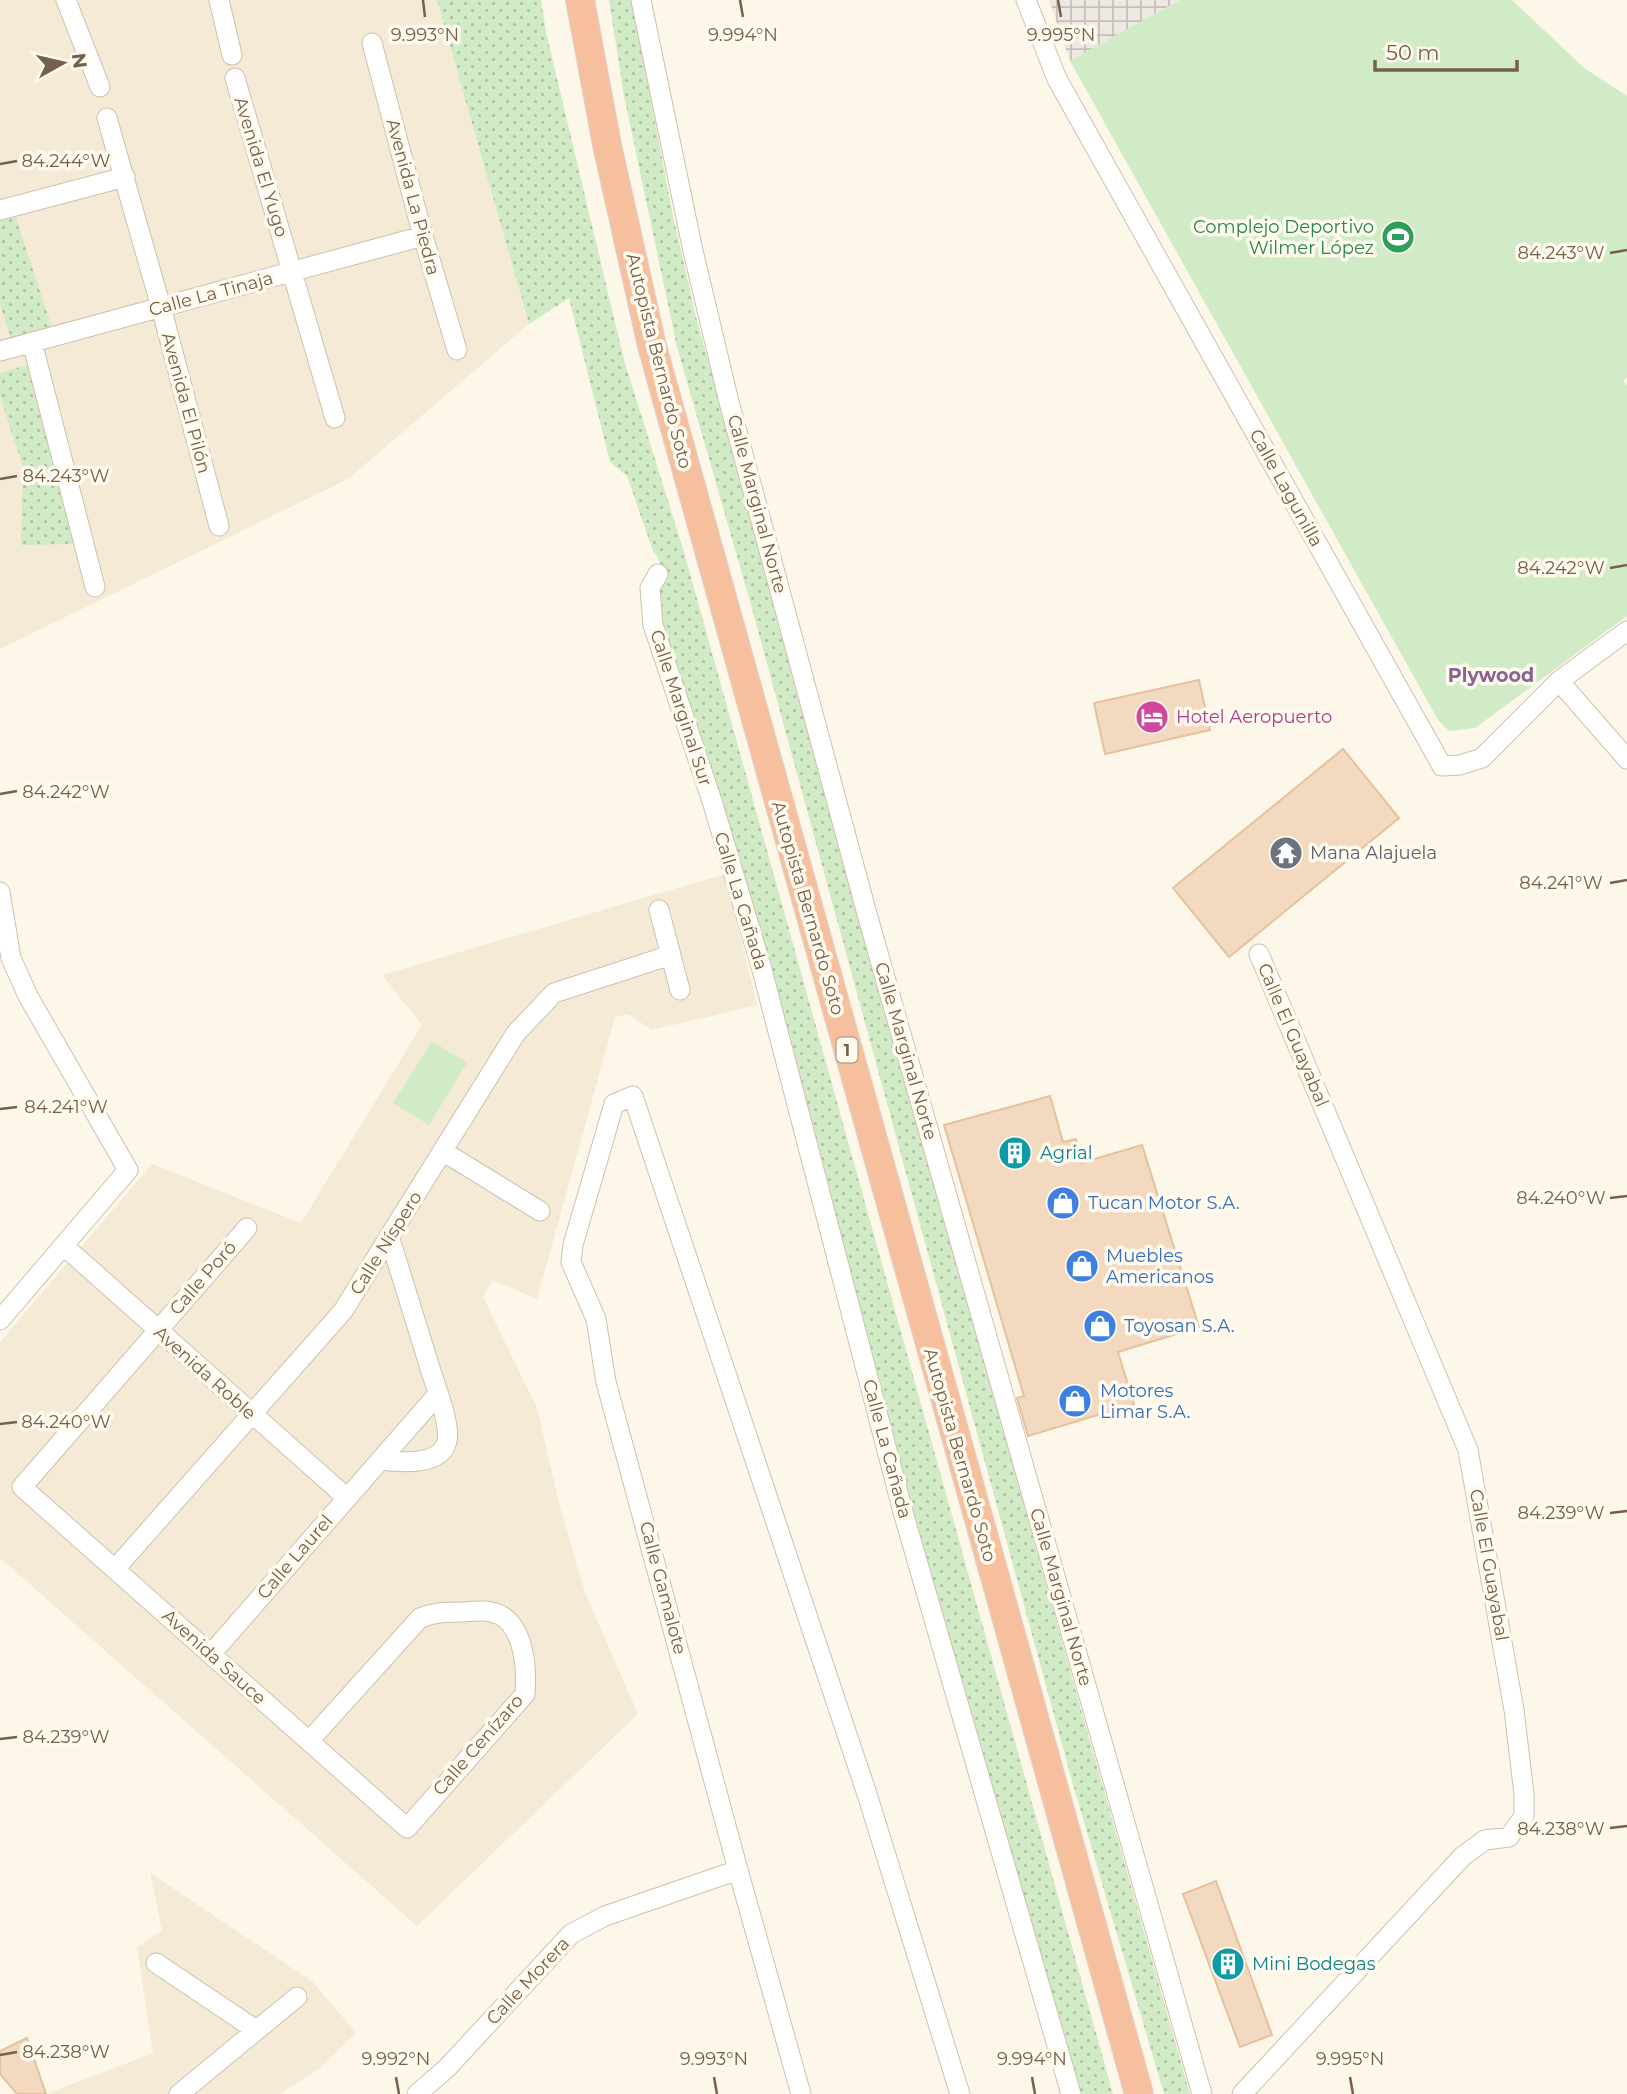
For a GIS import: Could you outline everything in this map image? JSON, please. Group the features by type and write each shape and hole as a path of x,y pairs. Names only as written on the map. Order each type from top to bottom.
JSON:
{"highway":[{"name":"Autopista Bernardo Soto","path":"580,0 607,145 652,346 1139,2094"}],"street":[{"path":"66,0 100,87"},
{"path":"219,0 232,55"},
{"name":"Calle Marginal Norte","path":"641,0 690,238 729,402 871,927 1202,2094"},
{"name":"Calle Lagunilla","path":"1026,0 1057,79 1442,766 1460,765 1482,758 1559,681 1627,631"},
{"name":"Avenida La Piedra","path":"372,43 423,236 457,350"},
{"name":"Avenida El Yugo","path":"235,78 335,418"},
{"name":"Avenida El Pilón","path":"107,118 161,307 219,527"},
{"path":"0,210 125,177"},
{"name":"Calle La Tinaja","path":"0,351 423,236"},
{"path":"32,342 95,587"},
{"name":"Calle Marginal Sur","path":"658,574 650,587 653,625 712,801"},
{"path":"1559,681 1627,759"},
{"name":"Calle La Cañada","path":"712,801 761,966 903,1512 1071,2094"},
{"path":"0,892 11,958 28,996 128,1170 0,1320"},
{"path":"659,910 680,990"},
{"name":"Calle El Guayabal","path":"1242,2094 1463,1856 1485,1840 1509,1837 1524,1816 1514,1710 1468,1450 1259,954"},
{"name":"Calle Níspero","path":"115,1569 343,1311 516,1033 554,993 671,955"},
{"name":"Calle Gamalote","path":"802,2094 737,1870 606,1382 596,1319 571,1262 584,1204 614,1104 632,1096 867,1794 960,2094"},
{"path":"443,1152 540,1211"},
{"name":"Calle Poró","path":"22,1487 247,1228"},
{"path":"380,1460 404,1462 425,1459 439,1453 447,1442 447,1429 438,1394 390,1239"},
{"name":"Avenida Roble","path":"64,1246 347,1498"},
{"name":"Calle Laurel","path":"211,1654 438,1394"},
{"name":"Avenida Sauce","path":"22,1487 407,1828"},
{"name":"Calle Cenízaro","path":"309,1741 420,1618 439,1612 487,1611 503,1616 516,1634 524,1654 527,1674 524,1695 407,1828"},
{"name":"Calle Morera","path":"417,2094 447,2068 571,1934 605,1916 737,1870"},
{"path":"156,1963 256,2030"},
{"path":"179,2094 297,1997"}],"shaded area":[{"path":"0,0 437,0 529,324 348,479 0,649"},
{"path":"1049,0 1180,0 1070,61"},
{"path":"725,874 757,1005 652,1030 628,1014 615,1017 537,1299 492,1280 483,1297 537,1408 560,1507 585,1593 638,1714 417,1926 0,1558 0,1342 152,1164 301,1223 422,1025 382,975"},
{"path":"150,1873 313,1982 356,2033 319,2069 280,2094 46,2094 153,2053 137,1947 162,1930"}],"green space":[{"path":"437,0 541,0 546,32 624,360 684,552 1113,2094 1079,2094 913,1525 655,600 661,581 660,563 653,551 627,476 610,462 569,298 529,324"},
{"path":"609,0 632,0 672,211 696,317 1078,1699 1190,2094 1164,2094 1072,1781 751,605 677,347 624,96"},
{"name":"Complejo Deportivo Wilmer López","path":"1180,0 1512,0 1584,68 1627,96 1627,377 1623,381 1627,385 1627,616 1475,728 1449,731 1438,720 1070,61"},
{"path":"15,215 52,328 11,340 0,304 0,220"},
{"path":"30,364 77,544 21,545 23,467 0,396 0,373"},
{"path":"432,1041 467,1063 429,1125 393,1103"}],"building":[{"name":"Hotel Aeropuerto","path":"1199,680 1210,730 1105,754 1094,703"},
{"name":"Mana Alajuela","path":"1343,749 1399,818 1229,957 1173,888"},
{"path":"1050,1096 1063,1142 1076,1139 1081,1163 1142,1145 1199,1327 1118,1352 1134,1404 1028,1436 1017,1398 1024,1396 944,1125"},
{"name":"Mini Bodegas","path":"1216,1881 1272,2035 1240,2047 1183,1894"},
{"path":"27,2038 46,2094 17,2094 0,2074 0,2051"}],"place":[{"name":"Complejo Deportivo Wilmer López","path":"1398,237"},
{"name":"Hotel Aeropuerto","path":"1152,717"},
{"name":"Mana Alajuela","path":"1286,853"},
{"name":"Agrial","path":"1015,1153"},
{"name":"Tucan Motor S.A.","path":"1063,1203"},
{"name":"Muebles Americanos","path":"1082,1266"},
{"name":"Toyosan S.A.","path":"1100,1326"},
{"name":"Motores Limar S.A.","path":"1075,1401"},
{"name":"Mini Bodegas","path":"1228,1964"}],"district":[{"name":"Plywood","path":"1491,675"}]}
